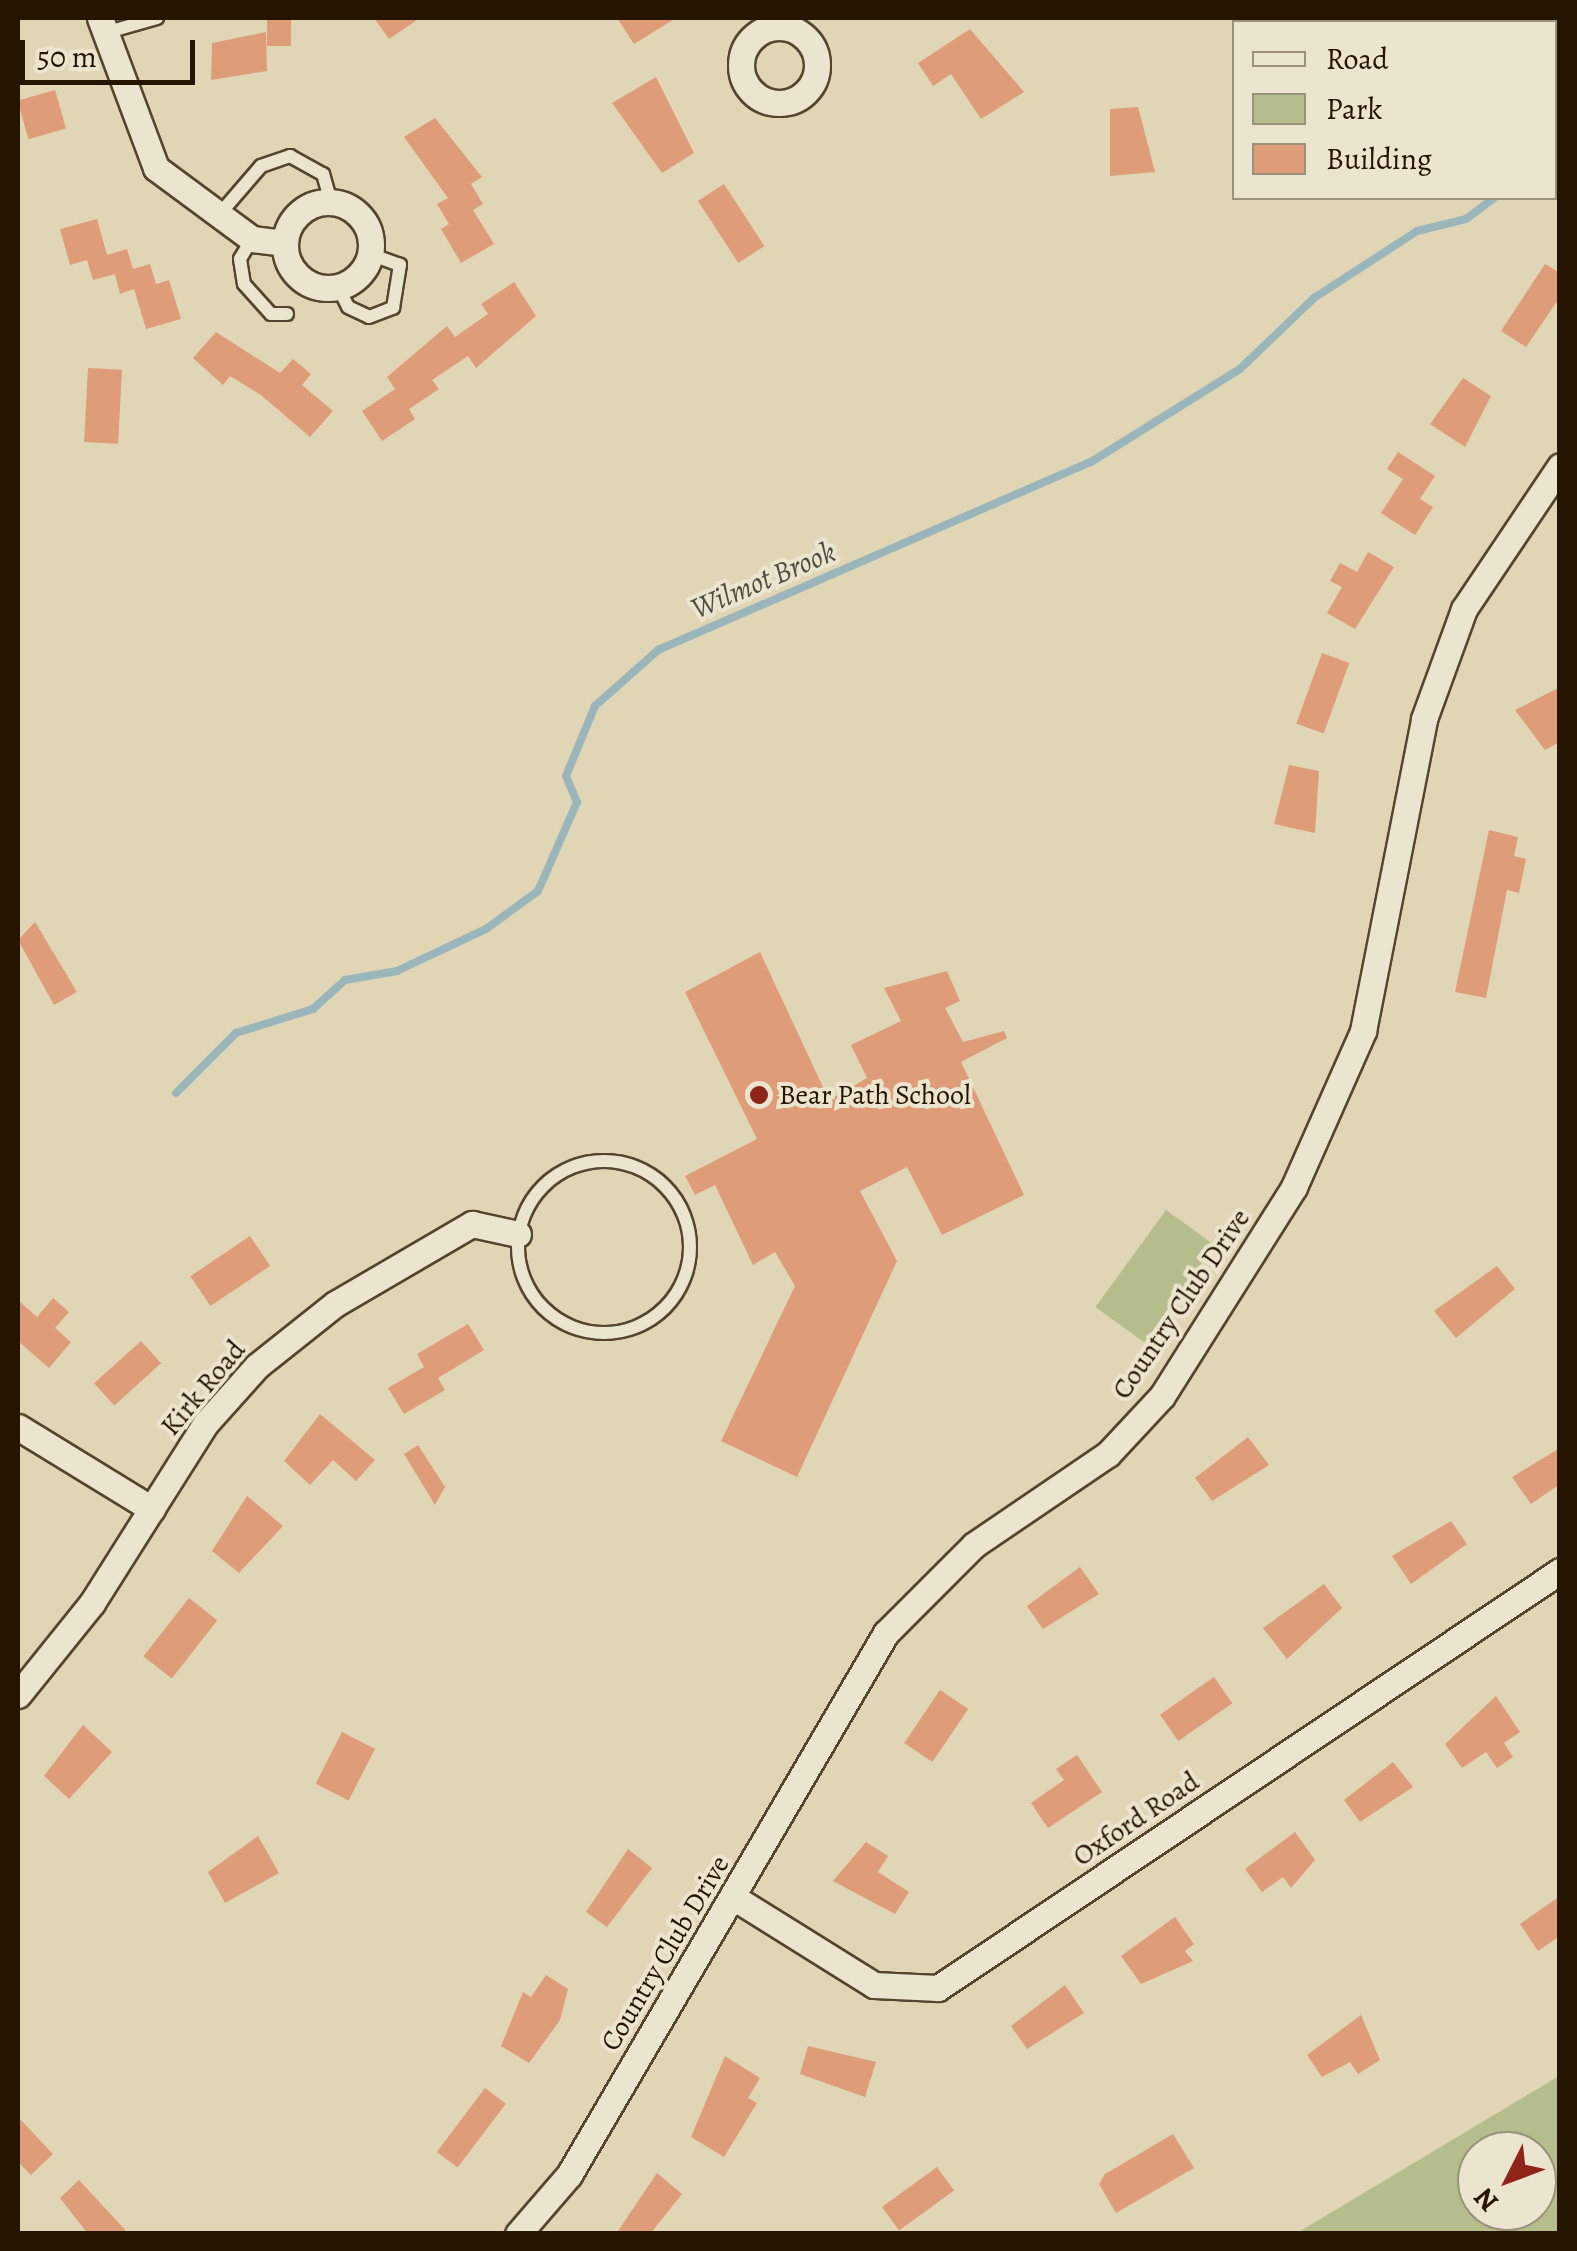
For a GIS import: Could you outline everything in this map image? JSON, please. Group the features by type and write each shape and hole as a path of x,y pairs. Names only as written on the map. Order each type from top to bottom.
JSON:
{"street":[{"path":"104,25 156,168 216,218 252,239 284,243"},
{"path":"331,202 366,226 370,254 338,287 300,279 284,243 304,208 331,202"},
{"name":"Country Club Drive","path":"518,2234 569,2175 886,1633 974,1545 1108,1454 1136,1425 1294,1188 1363,1031 1424,719 1464,609 1556,479"},
{"name":"Kirk Road","path":"18,1696 230,1395 310,1322 472,1224 518,1234"},
{"path":"18,1427 152,1509"},
{"name":"Oxford Road","path":"734,1897 874,1985 938,1988 1560,1571"}],"lane":[{"path":"104,25 157,18"},
{"path":"216,218 275,158 313,163 331,202"},
{"path":"252,239 240,259 244,284 271,314 288,314"},
{"path":"338,287 348,307 369,316 393,308 400,265 370,254"},
{"path":"617,1161 665,1185 686,1220 690,1260 662,1312 606,1334 577,1329 540,1303 520,1264 518,1234 527,1208 564,1170 617,1161"}],"green space":[{"path":"1166,1210 1215,1245 1144,1342 1095,1307"},
{"path":"1559,2076 1559,2233 1297,2233 1457,2137 1457,2231 1557,2231 1557,2131 1467,2131"}],"building":[{"path":"267,18 291,18 291,46 267,46"},
{"path":"374,18 420,18 389,39"},
{"path":"617,18 676,18 634,44"},
{"path":"970,29 1024,92 981,119 951,74 933,86 918,63"},
{"path":"266,32 267,71 211,80 212,43"},
{"path":"656,77 694,153 662,173 612,103"},
{"path":"55,90 66,128 29,139 18,101"},
{"path":"1138,107 1155,172 1110,176 1110,109"},
{"path":"435,118 482,177 471,184 483,204 473,210 494,244 461,263 441,229 449,224 437,204 448,198 404,137"},
{"path":"724,184 764,246 738,263 698,201"},
{"path":"97,219 107,255 127,249 133,269 150,264 156,284 169,280 181,319 146,329 134,289 120,294 115,274 93,280 87,260 70,265 60,229"},
{"path":"1545,264 1560,273 1560,297 1526,347 1501,331"},
{"path":"514,282 536,316 476,368 468,356 432,380 439,389 409,409 415,419 382,441 362,411 395,389 387,377 447,326 455,337 488,314 481,304"},
{"path":"216,332 280,373 293,359 311,374 302,385 333,411 310,437 261,395 230,376 223,385 193,358"},
{"path":"88,368 122,370 118,444 84,442"},
{"path":"1463,378 1491,396 1465,447 1430,424"},
{"path":"1398,452 1435,476 1420,499 1433,507 1415,535 1381,513 1403,479 1387,469"},
{"path":"1368,552 1394,567 1355,629 1327,613 1342,587 1330,581 1340,563 1357,572"},
{"path":"1322,653 1349,663 1324,733 1296,723"},
{"path":"1560,687 1560,742 1545,750 1515,710"},
{"path":"1289,765 1319,771 1315,833 1274,824"},
{"path":"1489,830 1518,837 1514,856 1526,859 1519,893 1507,890 1486,998 1455,992"},
{"path":"35,922 77,992 54,1005 18,940"},
{"name":"Bear Path School","path":"760,952 829,1100 867,1078 851,1045 901,1021 884,988 947,971 960,1001 945,1008 963,1042 1004,1031 1007,1038 961,1062 1024,1195 942,1235 907,1167 860,1191 897,1261 797,1477 721,1441 795,1286 775,1252 753,1265 715,1185 695,1195 685,1176 757,1139 685,992"},
{"path":"250,1236 270,1266 210,1306 190,1276"},
{"path":"1497,1266 1515,1289 1456,1338 1434,1311"},
{"path":"53,1298 69,1312 55,1328 71,1342 49,1368 18,1341 18,1300 37,1317"},
{"path":"468,1324 484,1350 438,1378 445,1390 404,1414 388,1388 424,1367 417,1354"},
{"path":"141,1341 161,1363 114,1405 94,1383"},
{"path":"320,1414 375,1460 356,1481 333,1460 310,1485 284,1461"},
{"path":"1248,1437 1269,1465 1212,1501 1195,1478"},
{"path":"418,1445 445,1487 435,1505 404,1454"},
{"path":"1560,1448 1560,1484 1531,1504 1512,1477"},
{"path":"247,1496 283,1526 239,1573 212,1551"},
{"path":"1451,1521 1467,1544 1411,1584 1392,1556"},
{"path":"1080,1567 1099,1594 1043,1629 1027,1606"},
{"path":"1324,1584 1342,1608 1287,1659 1263,1628"},
{"path":"189,1598 217,1620 172,1678 143,1656"},
{"path":"1214,1677 1232,1703 1178,1741 1160,1715"},
{"path":"940,1690 968,1709 932,1762 904,1743"},
{"path":"1496,1696 1520,1732 1504,1743 1513,1757 1497,1768 1486,1752 1462,1768 1445,1744"},
{"path":"83,1725 112,1752 69,1799 44,1776"},
{"path":"342,1732 375,1749 349,1800 316,1784"},
{"path":"1077,1755 1102,1792 1048,1828 1031,1803 1064,1780 1056,1769"},
{"path":"1393,1762 1413,1787 1360,1822 1344,1800"},
{"path":"1295,1832 1315,1860 1291,1888 1283,1877 1262,1892 1245,1869"},
{"path":"258,1836 279,1873 225,1903 208,1872"},
{"path":"866,1842 888,1856 878,1872 909,1892 895,1914 833,1881"},
{"path":"628,1849 652,1868 607,1927 586,1912"},
{"path":"1560,1896 1560,1936 1538,1951 1520,1924"},
{"path":"1175,1917 1194,1944 1185,1951 1193,1961 1141,1984 1121,1956"},
{"path":"546,1975 568,1989 560,2020 529,2063 501,2046 523,1992 531,1997"},
{"path":"1065,1985 1084,2013 1027,2049 1011,2026"},
{"path":"1361,2015 1380,2060 1358,2074 1350,2062 1322,2077 1307,2055"},
{"path":"808,2046 876,2062 865,2097 800,2074"},
{"path":"725,2056 760,2078 748,2098 757,2103 724,2157 691,2137"},
{"path":"485,2088 506,2104 458,2168 437,2152"},
{"path":"18,2117 53,2154 31,2175 18,2162"},
{"path":"1173,2134 1194,2168 1116,2213 1099,2184 1105,2174"},
{"path":"937,2167 954,2190 899,2230 882,2207"},
{"path":"657,2173 682,2194 650,2234 616,2234"},
{"path":"79,2180 129,2234 88,2234 60,2198"}],"waterway":[{"name":"Wilmot Brook","path":"176,1093 236,1033 313,1009 345,980 397,971 486,929 538,891 577,802 566,776 595,706 658,650 1091,462 1240,369 1314,298 1417,231 1466,219 1491,200"}],"place":[{"name":"Bear Path School","path":"759,1095"}]}
